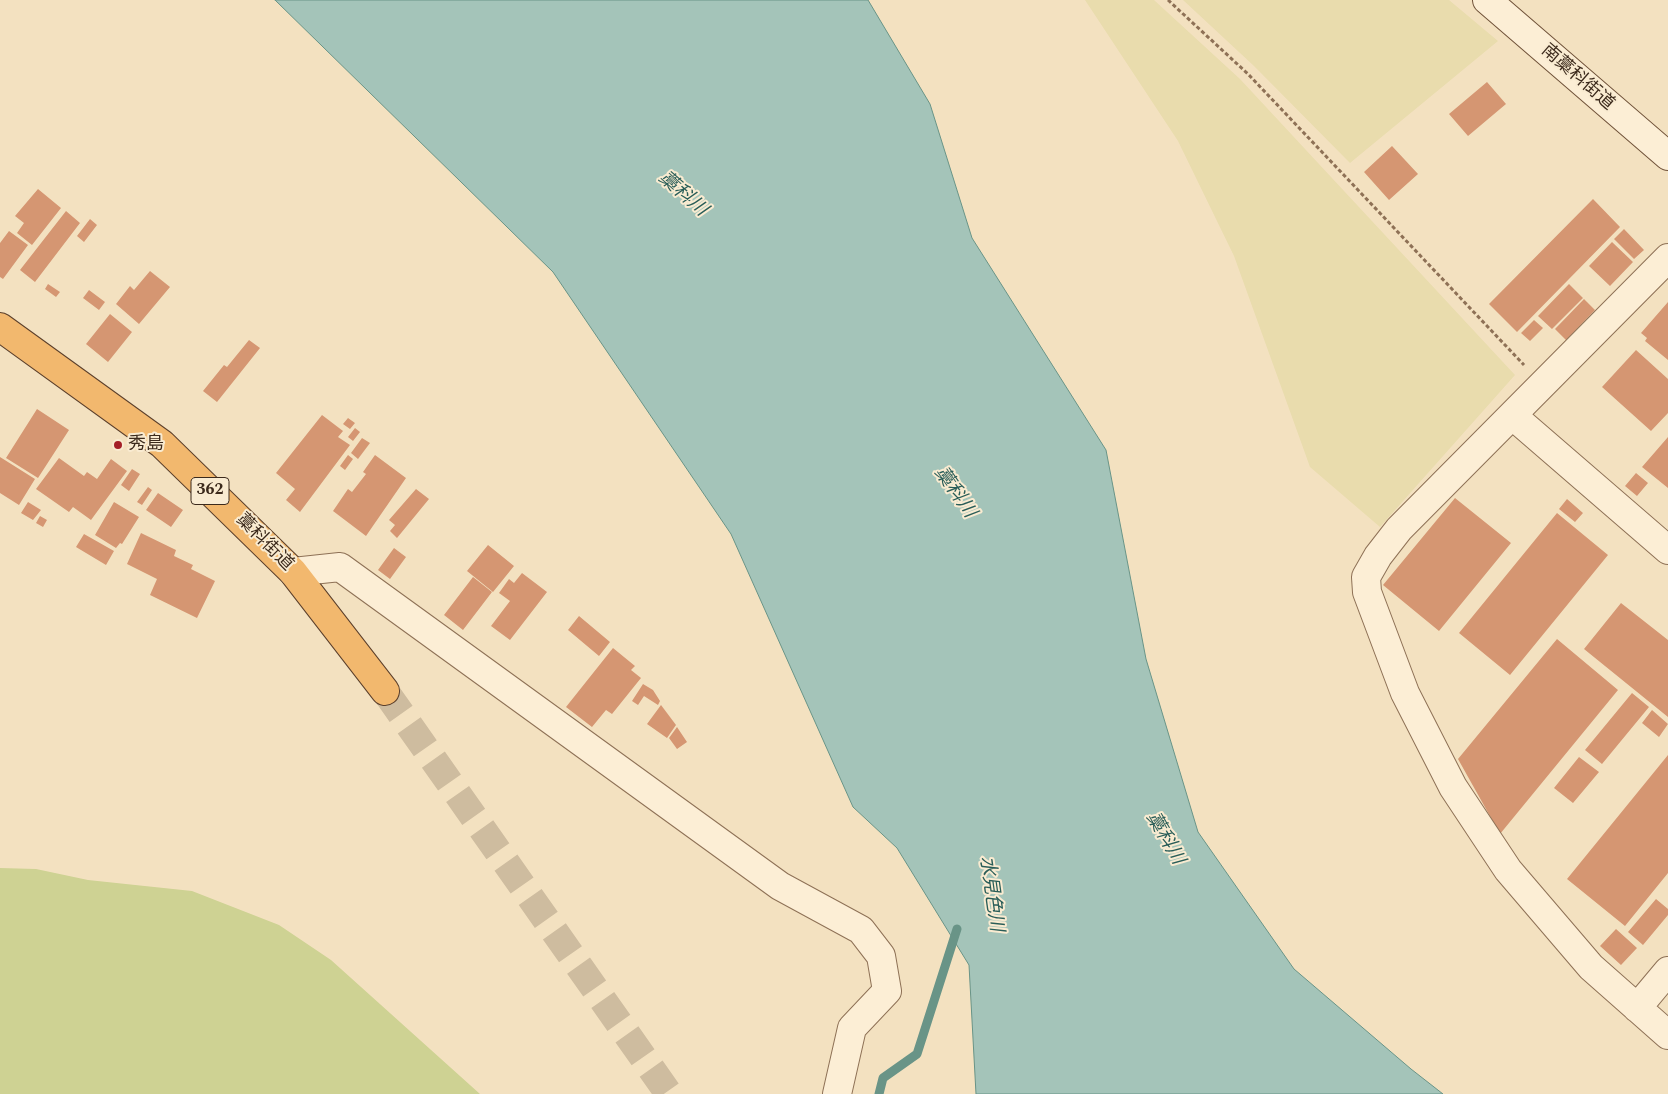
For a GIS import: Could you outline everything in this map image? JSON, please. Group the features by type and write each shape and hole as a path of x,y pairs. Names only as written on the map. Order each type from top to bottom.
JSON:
{"highway":[{"name":"藁科街道","path":"0,327 162,444 293,572 386,691"}],"street":[{"name":"南藁科街道","path":"1487,0 1668,156"},
{"path":"1668,258 1399,529 1378,556 1366,577 1367,592 1405,693 1453,787 1508,870 1549,921 1591,967 1668,1035"},
{"path":"1513,416 1668,550"},
{"path":"293,572 340,567 780,886 861,930 881,956 887,991 852,1028 837,1094"},
{"path":"1637,1008 1668,971"}],"path":[{"path":"1168,0 1248,74 1543,385"}],"shaded area":[{"path":"1085,0 1154,0 1240,79 1515,375 1380,527 1310,467 1234,256 1178,141"},
{"path":"1183,0 1449,0 1498,41 1350,163 1254,66"}],"green space":[{"path":"0,868 36,869 88,880 192,891 279,925 331,960 480,1094 0,1094"}],"water":[{"path":"275,0 868,0 930,104 972,238 1106,450 1146,659 1198,832 1294,969 1443,1094 976,1094 969,965 897,848 853,807 731,534 553,272"}],"building":[{"path":"1487,82 1506,104 1468,136 1449,114"},
{"path":"1392,146 1418,174 1389,200 1364,172"},
{"path":"38,189 61,208 32,245 17,233 24,223 15,216"},
{"path":"1593,199 1620,227 1517,332 1489,304"},
{"path":"66,211 80,223 35,282 20,270"},
{"path":"90,219 97,225 84,242 77,236"},
{"path":"1624,229 1644,250 1634,259 1614,239"},
{"path":"9,231 28,245 3,279 0,277 0,243"},
{"path":"1612,242 1633,262 1610,286 1589,266"},
{"path":"150,271 170,287 139,324 116,304 130,286 134,290"},
{"path":"48,284 60,292 56,297 45,289"},
{"path":"1569,284 1583,298 1552,329 1538,316"},
{"path":"89,290 105,302 99,310 83,298"},
{"path":"1584,299 1595,310 1566,340 1555,329"},
{"path":"1668,302 1668,360 1645,341 1647,338 1641,333"},
{"path":"110,314 132,332 108,362 86,344"},
{"path":"1534,320 1543,328 1530,341 1521,333"},
{"path":"249,340 260,348 217,402 203,391 224,365 227,367"},
{"path":"1636,350 1668,379 1668,413 1651,431 1602,387"},
{"path":"37,409 69,430 38,478 6,458"},
{"path":"322,415 343,431 338,437 350,445 300,512 286,500 295,489 276,473"},
{"path":"348,418 355,423 350,429 343,424"},
{"path":"355,428 360,432 353,441 348,437"},
{"path":"1668,437 1668,488 1642,467"},
{"path":"362,438 370,443 358,459 351,453"},
{"path":"348,455 353,459 345,470 340,466"},
{"path":"375,455 406,478 366,536 333,511 348,489 352,492 366,474 363,472"},
{"path":"0,457 35,479 19,505 0,493"},
{"path":"59,458 84,476 87,472 97,479 111,459 127,471 91,520 73,507 69,512 36,489"},
{"path":"132,469 140,474 129,491 121,485"},
{"path":"1636,473 1648,483 1637,496 1625,486"},
{"path":"148,487 152,490 142,505 137,502"},
{"path":"416,489 429,499 397,538 390,531 395,525 389,520"},
{"path":"158,493 183,510 171,527 146,510"},
{"path":"1455,498 1511,543 1439,631 1383,585"},
{"path":"1567,499 1583,513 1575,522 1559,509"},
{"path":"28,502 41,510 33,520 21,513"},
{"path":"114,502 139,517 122,544 120,543 116,548 95,535"},
{"path":"1557,513 1608,555 1510,675 1459,633"},
{"path":"40,516 47,520 43,527 36,523"},
{"path":"141,533 176,550 174,556 193,565 191,569 215,581 197,618 150,595 157,579 127,564"},
{"path":"84,534 114,551 106,565 76,547"},
{"path":"488,545 514,566 493,592 467,571"},
{"path":"394,548 406,557 390,579 378,570"},
{"path":"522,573 547,592 510,640 491,626 510,601 499,593 509,579 514,583"},
{"path":"473,577 492,592 463,630 444,615"},
{"path":"1621,603 1668,640 1668,717 1584,649"},
{"path":"579,616 610,642 599,656 568,630"},
{"path":"1557,639 1618,690 1500,834 1458,759"},
{"path":"613,648 635,666 631,670 641,678 612,714 606,710 592,727 566,707"},
{"path":"643,684 653,690 660,701 658,705 644,696 638,705 632,701"},
{"path":"1632,693 1649,707 1602,764 1585,750"},
{"path":"661,705 676,725 667,738 647,724"},
{"path":"1652,710 1668,724 1659,737 1642,723"},
{"path":"677,727 687,742 677,749 669,738"},
{"path":"1668,755 1668,873 1625,926 1567,879"},
{"path":"1579,757 1599,772 1573,803 1554,788"},
{"path":"1656,899 1668,909 1668,915 1643,945 1628,932"},
{"path":"1616,929 1637,948 1621,965 1600,946"}],"waterway":[{"path":"879,1094 883,1078 917,1054 957,929"}],"tunnel":[{"path":"385,691 669,1094"}],"place":[{"name":"秀島","path":"118,445"}],"water label":[{"name":"藁科川","path":"682,195"},
{"name":"藁科川","path":"954,493"},
{"name":"藁科川","path":"1164,839"},
{"name":"水見色川","path":"990,894"}]}
